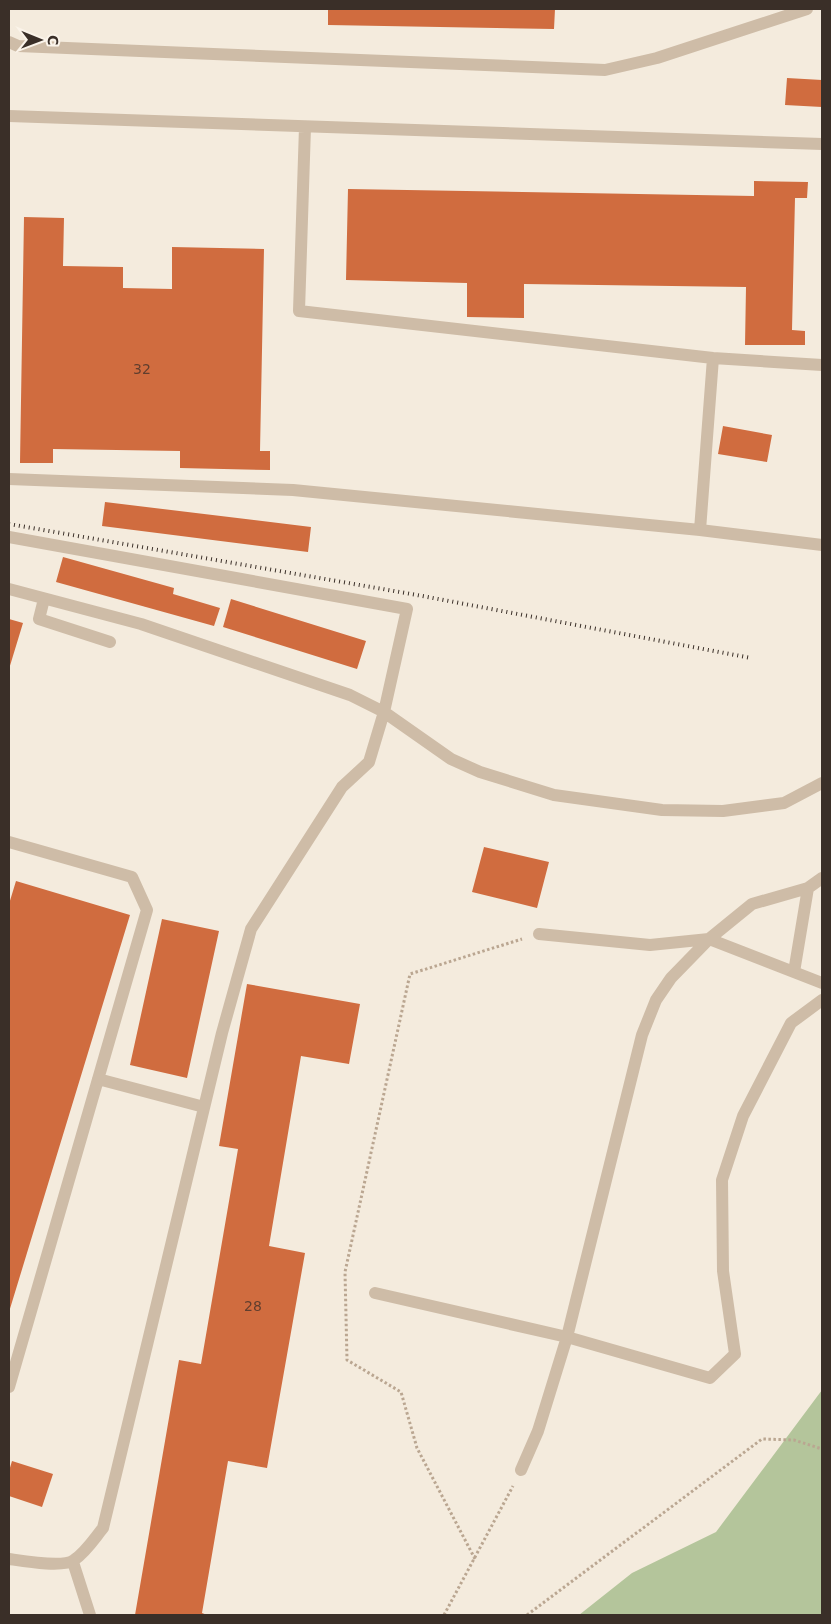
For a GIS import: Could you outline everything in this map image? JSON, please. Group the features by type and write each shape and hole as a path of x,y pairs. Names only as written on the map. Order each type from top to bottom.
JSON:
{"lane":[{"path":"9,42 18,46 605,70 657,58 807,9"},
{"path":"9,116 822,144"},
{"path":"306,127 299,311 713,358 822,365"},
{"path":"700,530 713,358"},
{"path":"9,479 293,490 700,530 822,545"},
{"path":"9,537 406,609 384,712 369,762 342,787 251,929 222,1033 103,1528 85,1551 73,1562 40,1564 9,1559"},
{"path":"9,589 141,624 350,695 384,712 451,759 480,772 554,795 662,810 723,810 784,803 822,783"},
{"path":"44,598 39,619 110,642"},
{"path":"9,842 132,877 147,910 9,1387"},
{"path":"521,1470 538,1431 567,1338 642,1035 656,1000 671,978 710,939 752,904 808,888 822,878"},
{"path":"794,972 808,888"},
{"path":"539,934 650,945 710,939 822,982"},
{"path":"376,1293 567,1338 710,1378 735,1354 723,1271 722,1180 743,1116 790,1023 822,1000"},
{"path":"98,1079 204,1107"},
{"path":"73,1562 90,1615"}],"path":[{"path":"475,1559 417,1448 401,1392 347,1360 345,1272 410,974 539,934"},
{"path":"527,1615 762,1439 794,1440 822,1449"},
{"path":"444,1615 521,1470"}],"green space":[{"path":"822,1390 822,1615 579,1615 632,1573 716,1532"}],"building":[{"path":"328,9 555,9 554,29 328,25"},
{"path":"787,78 822,80 822,107 785,105"},
{"path":"754,181 808,182 807,198 795,198 792,330 805,331 805,345 745,345 746,287 524,284 524,318 467,317 467,283 346,280 348,189 754,196"},
{"path":"24,217 64,218 63,266 123,267 123,288 172,289 172,247 264,249 260,451 270,451 270,470 180,468 180,451 53,449 53,463 20,463"},
{"path":"723,426 772,435 767,462 718,454"},
{"path":"105,502 311,527 308,552 102,526"},
{"path":"63,557 174,588 173,594 220,608 214,626 56,582"},
{"path":"231,599 366,641 357,669 223,627"},
{"path":"9,619 23,623 9,669"},
{"path":"484,847 549,862 537,908 472,892"},
{"path":"16,881 130,915 9,1312 9,904"},
{"path":"162,919 219,931 187,1078 130,1065"},
{"path":"247,984 360,1004 349,1064 301,1056 269,1246 305,1253 267,1468 228,1461 202,1613 207,1615 135,1615 179,1360 201,1364 238,1149 219,1146"},
{"path":"12,1461 53,1474 42,1507 9,1496 9,1471"}],"railway":[{"path":"9,524 417,595 751,658"}]}
